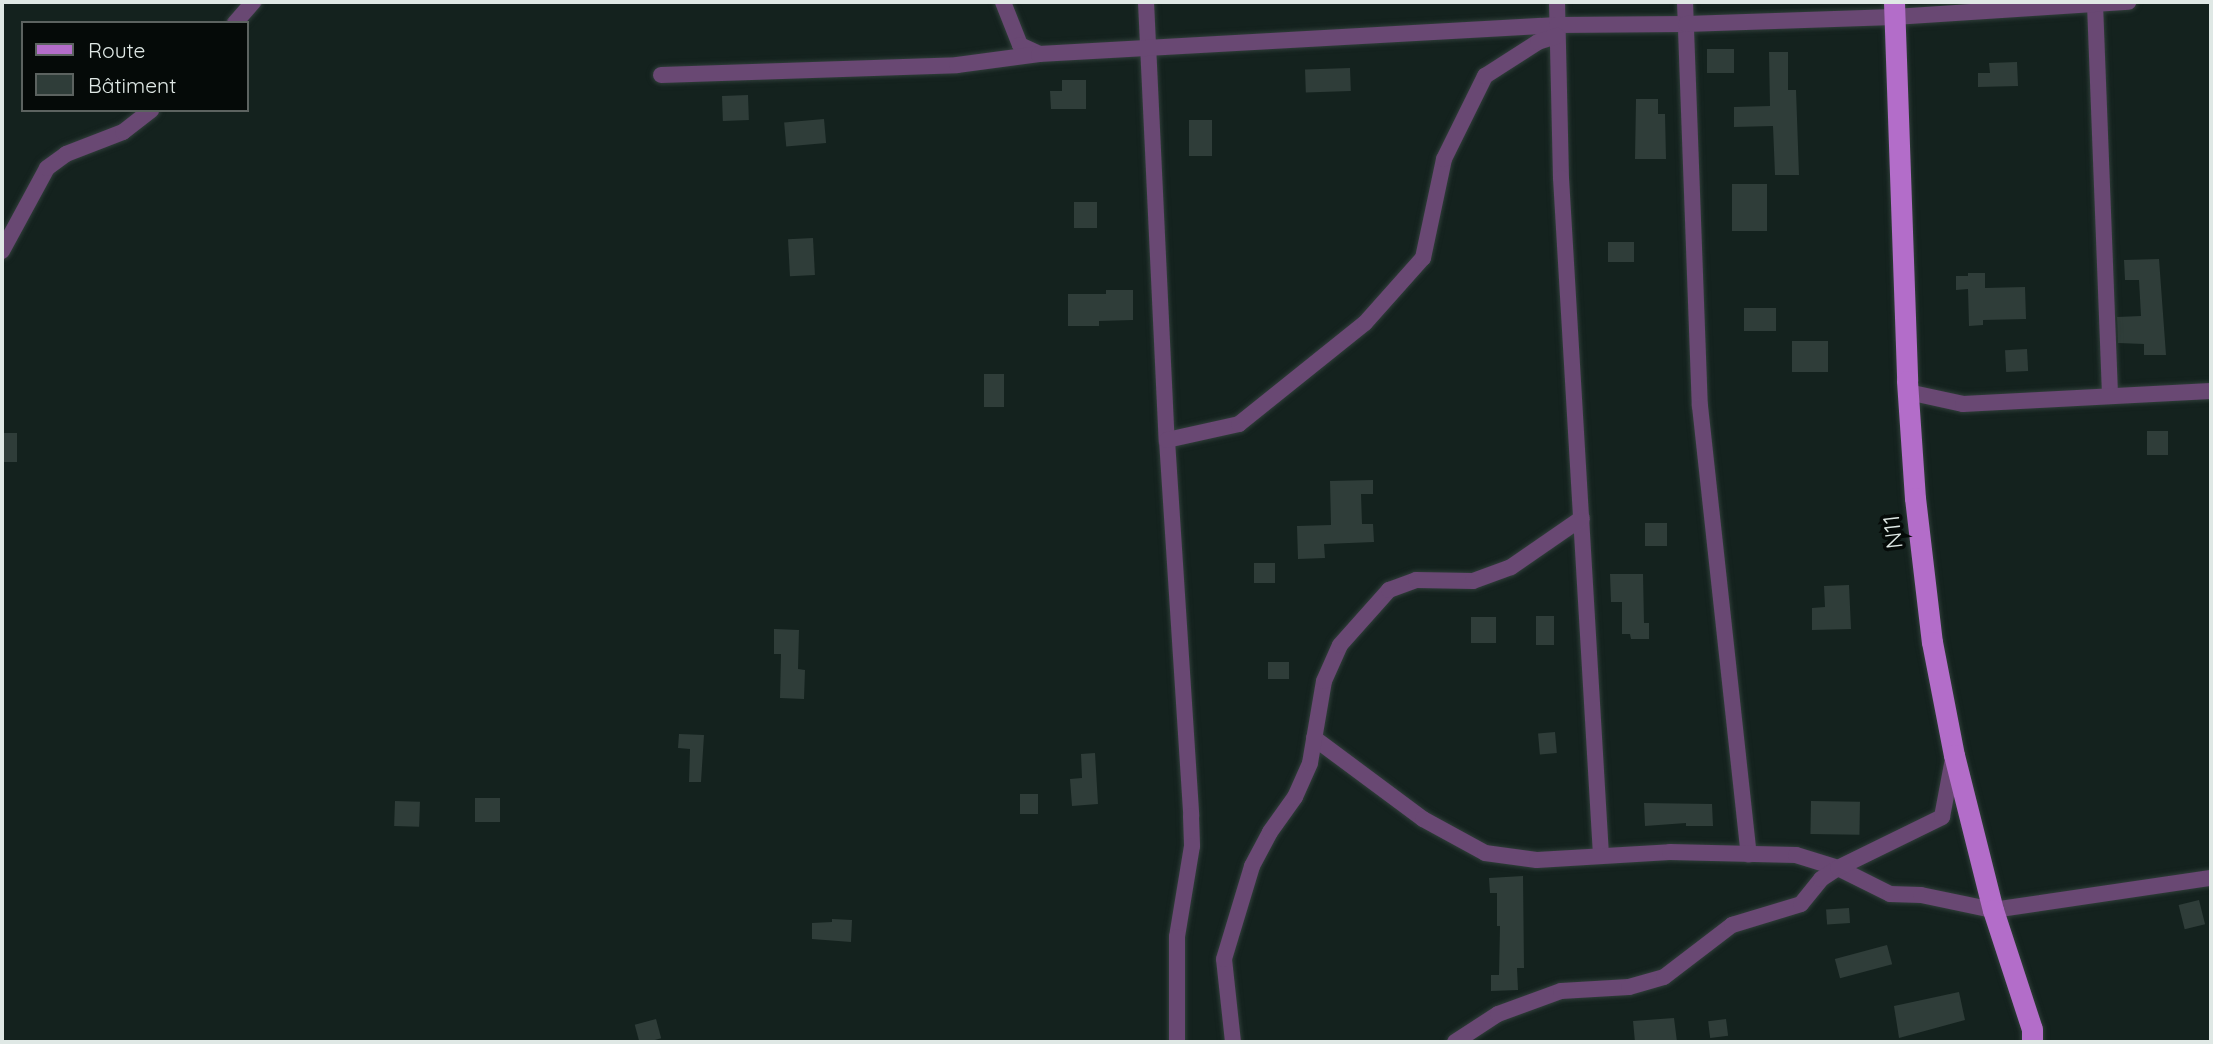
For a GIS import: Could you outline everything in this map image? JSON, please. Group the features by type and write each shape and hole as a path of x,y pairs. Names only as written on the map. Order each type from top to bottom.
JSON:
{"main road":[{"name":"N11","path":"1894,9 1908,392 1915,498 1932,642 1954,755 1993,910 2031,1038"}],"street":[{"path":"237,21 253,2"},
{"path":"1003,2 1020,45 1039,54"},
{"path":"1146,2 1146,48 1167,440 1192,846 1177,937 1177,1042"},
{"path":"1557,2 1561,178 1601,856"},
{"path":"1685,2 1700,407 1749,854"},
{"path":"661,75 957,65 1039,54 1146,48 1686,24 1894,9 2129,2"},
{"path":"2095,4 2110,396"},
{"path":"1167,440 1238,424 1365,323 1423,258 1444,159 1485,76 1558,30"},
{"path":"2,251 47,168 66,154 123,132 148,112"},
{"path":"1908,392 1963,404 2211,391"},
{"path":"1233,1042 1224,959 1252,866 1303,783 1310,763 1324,681 1340,645 1389,590 1416,580 1472,581 1511,567 1582,517"},
{"path":"1314,738 1423,819 1485,853 1537,860 1670,852 1796,855 1838,868 1890,894 1921,895 1993,910 2211,878"},
{"path":"1455,1042 1498,1014 1561,991 1629,987 1664,977 1732,925 1801,904 1821,879 1838,868 1942,817 1954,755"}],"building":[{"path":"1707,49 1734,49 1734,73 1707,73"},
{"path":"1769,52 1788,52 1788,90 1796,90 1799,175 1775,175 1773,126 1734,127 1734,107 1770,106"},
{"path":"2017,62 2018,86 1978,87 1978,73 1990,73 1989,63"},
{"path":"1350,68 1351,91 1306,93 1305,70"},
{"path":"1062,80 1086,80 1086,109 1051,109 1050,91 1062,91"},
{"path":"748,95 749,120 723,121 722,96"},
{"path":"1636,99 1658,99 1658,114 1665,114 1666,159 1635,159"},
{"path":"824,119 826,143 786,146 784,122"},
{"path":"1189,120 1212,120 1212,156 1189,156"},
{"path":"1732,184 1767,184 1767,231 1732,231"},
{"path":"1074,202 1097,202 1097,228 1074,228"},
{"path":"813,238 815,275 790,276 788,239"},
{"path":"1608,242 1634,242 1634,262 1608,262"},
{"path":"2159,259 2166,355 2144,355 2144,344 2118,343 2117,317 2141,316 2139,280 2125,280 2124,260"},
{"path":"1968,273 1985,273 1985,288 2025,287 2026,319 1983,320 1983,325 1969,326 1968,289 1956,290 1956,276 1968,276"},
{"path":"1106,290 1133,290 1133,320 1099,321 1099,326 1068,326 1068,294 1106,294"},
{"path":"1744,308 1776,308 1776,331 1744,331"},
{"path":"1792,341 1828,341 1828,372 1792,372"},
{"path":"2027,349 2028,371 2006,372 2005,350"},
{"path":"984,374 1004,374 1004,407 984,407"},
{"path":"2147,431 2168,431 2168,455 2147,455"},
{"path":"2,433 17,433 17,462 2,462"},
{"path":"1373,480 1373,494 1361,494 1362,524 1373,524 1374,542 1324,544 1325,558 1298,559 1297,526 1331,525 1330,481"},
{"path":"1645,523 1667,523 1667,546 1645,546"},
{"path":"1254,563 1275,563 1275,583 1254,583"},
{"path":"1610,574 1643,574 1644,623 1649,623 1649,639 1631,639 1630,634 1622,634 1622,602 1611,602"},
{"path":"1849,585 1851,629 1812,630 1812,608 1825,607 1824,586"},
{"path":"1536,616 1554,616 1554,645 1536,645"},
{"path":"1471,617 1496,617 1496,643 1471,643"},
{"path":"774,629 799,630 798,669 805,670 804,699 780,698 781,654 774,654"},
{"path":"1268,662 1289,662 1289,679 1268,679"},
{"path":"1555,732 1557,753 1540,754 1538,733"},
{"path":"679,734 704,735 701,782 689,782 690,749 678,748"},
{"path":"1095,753 1098,804 1072,806 1070,779 1082,778 1081,754"},
{"path":"1020,794 1038,794 1038,814 1020,814"},
{"path":"475,798 500,798 500,822 475,822"},
{"path":"395,801 420,802 419,827 394,826"},
{"path":"1811,801 1860,802 1859,835 1810,834"},
{"path":"1644,803 1712,804 1713,826 1686,826 1686,823 1645,826"},
{"path":"1523,876 1524,968 1517,968 1518,990 1491,991 1491,975 1499,975 1500,926 1497,926 1497,893 1490,893 1489,878"},
{"path":"2199,900 2205,924 2185,929 2179,905"},
{"path":"1849,908 1850,923 1827,925 1826,910"},
{"path":"832,919 852,920 851,942 812,939 812,923 832,922"},
{"path":"1887,945 1892,964 1840,978 1835,959"},
{"path":"1959,992 1965,1020 1899,1038 1894,1006"},
{"path":"1674,1018 1677,1042 1635,1042 1633,1021"},
{"path":"656,1019 661,1038 639,1042 635,1025"},
{"path":"1726,1019 1728,1036 1710,1038 1708,1021"}]}
